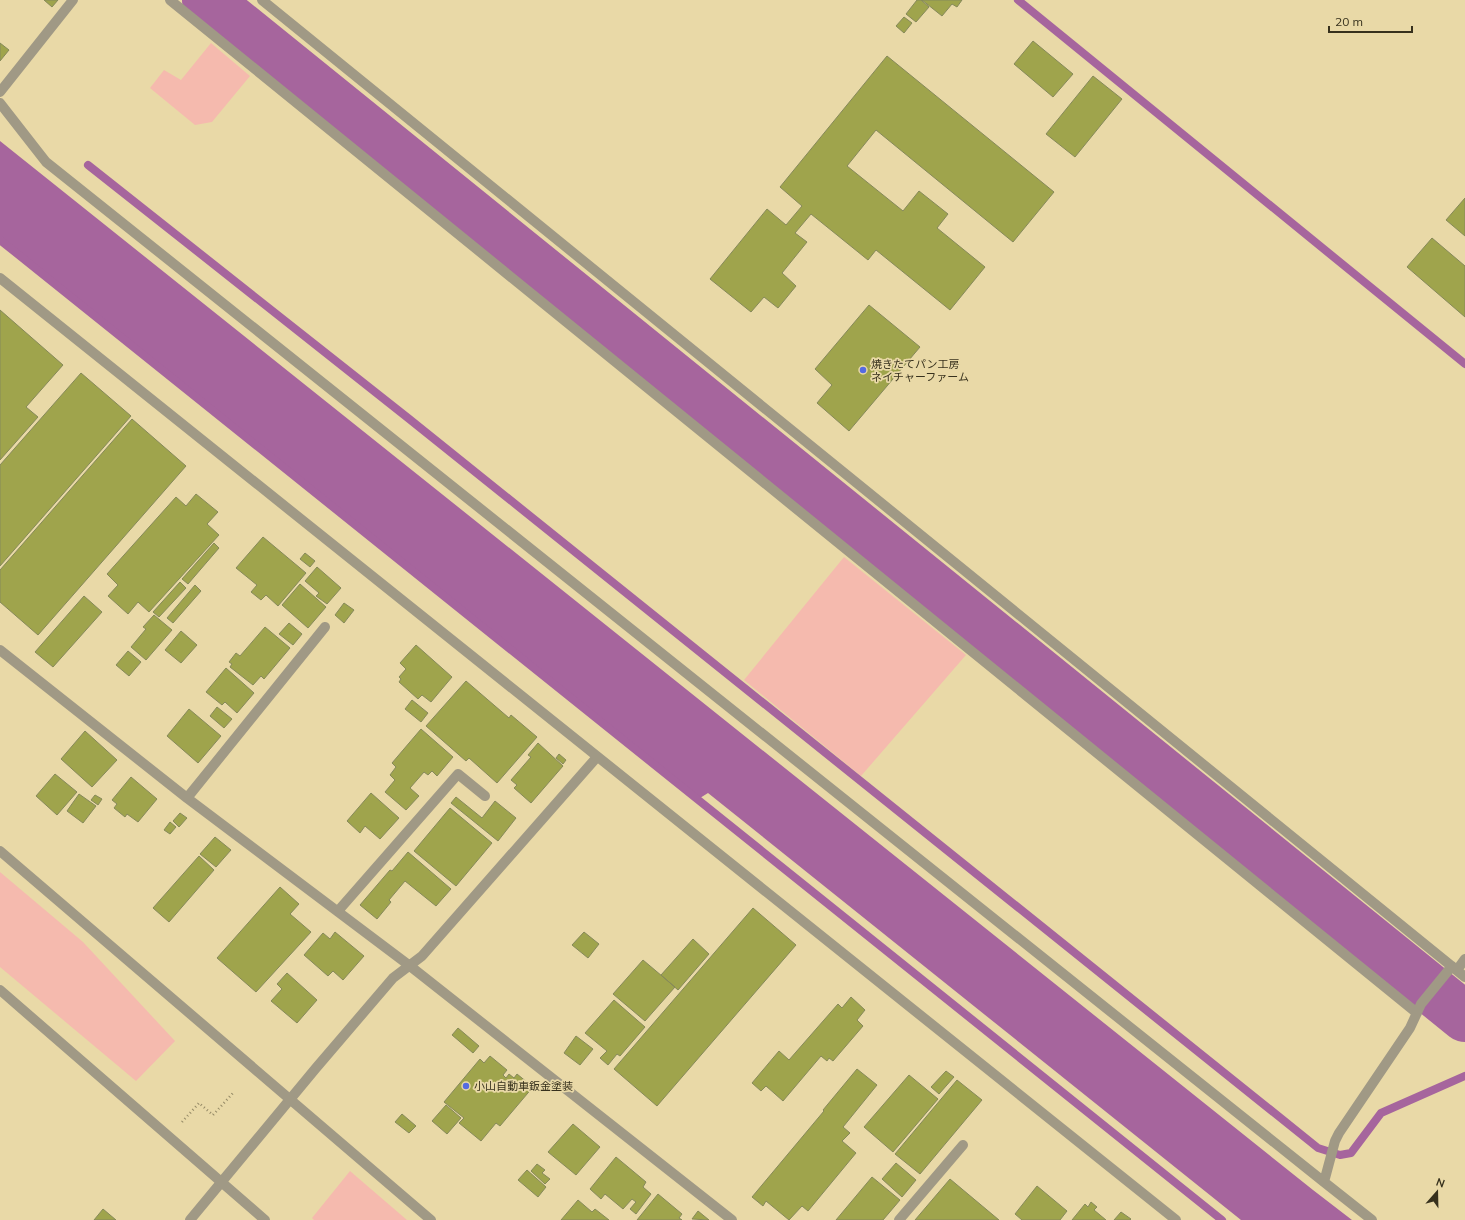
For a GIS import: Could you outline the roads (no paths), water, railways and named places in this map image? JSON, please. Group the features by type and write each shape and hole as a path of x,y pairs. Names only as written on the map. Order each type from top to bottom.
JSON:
{"street":[{"path":"0,92 74,0"},
{"path":"170,0 1419,1009"},
{"path":"262,0 1465,976"},
{"path":"0,103 46,162 1372,1220"},
{"path":"0,278 1176,1220"},
{"path":"187,798 325,627"},
{"path":"0,650 187,798 410,966 732,1220"},
{"path":"190,1220 393,978 422,956 597,757"},
{"path":"338,911 458,774 485,796"},
{"path":"0,851 431,1220"},
{"path":"1324,1182 1335,1141 1410,1028 1419,1009 1444,976 1465,959"},
{"path":"0,990 265,1220"},
{"path":"899,1220 963,1145"}],"waterway":[{"path":"207,0 1465,1017"},
{"path":"1018,0 1465,364"},
{"path":"88,165 408,418 1318,1148 1340,1155 1351,1153 1381,1113 1465,1076"},
{"path":"0,240 1222,1220"}],"place":[{"name":"焼きたてパン工房 ネイチャーファーム","path":"863,370"},
{"name":"小山自動車鈑金塗装","path":"466,1086"}]}
